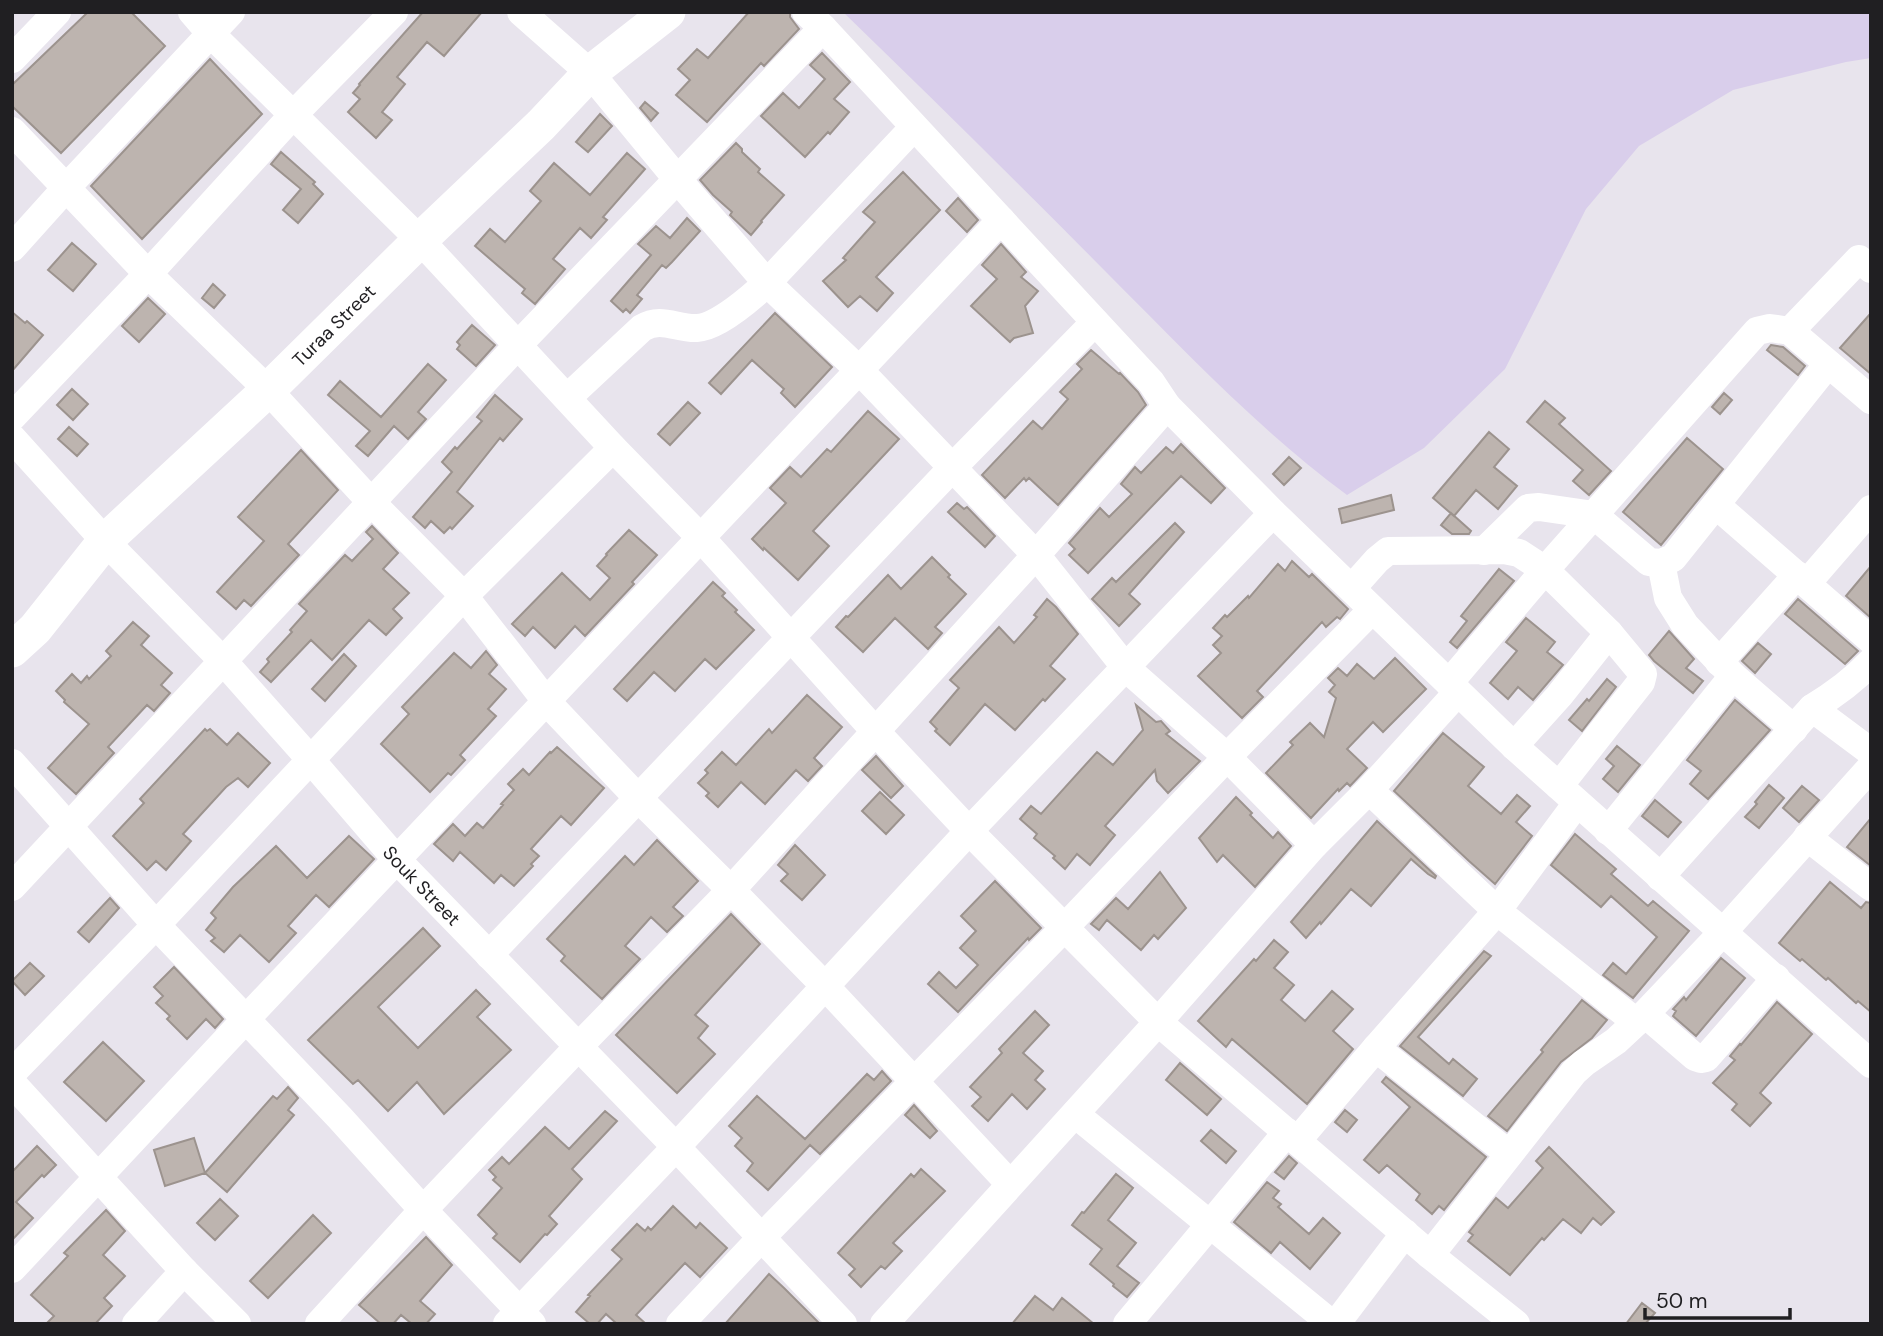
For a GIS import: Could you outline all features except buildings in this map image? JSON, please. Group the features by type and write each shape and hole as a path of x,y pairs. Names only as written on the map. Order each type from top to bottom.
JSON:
{"main road":[{"name":"Turaa Street","path":"12,650 35,629 105,541 268,390 541,125 590,73 668,12"}],"street":[{"path":"12,59 57,12"},
{"path":"192,12 210,33 420,240 613,448 701,537 969,831 1158,1022 1430,1255 1516,1324"},
{"path":"12,248 231,12"},
{"path":"12,417 148,274 293,114 394,12"},
{"path":"522,12 590,73 767,283 859,370 1036,555 1126,668 1227,757 1314,845"},
{"path":"12,887 518,345 678,180 815,20 1151,382 1167,406 1273,513 1514,746 1871,1063"},
{"path":"567,398 642,328 651,323 698,328 707,326 746,303 914,127"},
{"path":"12,131 148,274 268,390 372,503 464,596 546,701 637,797 825,986 1010,1184"},
{"path":"12,1269 1001,220"},
{"path":"1790,331 1859,259 1871,269"},
{"path":"489,955 637,797 1095,322"},
{"path":"884,1324 1158,1022 1314,845 1369,790 1545,570 1757,331 1770,328 1790,331 1871,400"},
{"path":"1484,551 1528,508 1539,507 1594,515 1649,562 1661,564 1673,558 1828,364"},
{"path":"319,1324 423,1210 731,890 1036,555 1167,406"},
{"name":"Souk Street","path":"12,438 105,541 224,662 397,860 844,1324"},
{"path":"12,1073 156,925 464,596 613,448"},
{"path":"1716,505 1871,640"},
{"path":"1608,831 1726,669 1802,579 1871,509"},
{"path":"12,763 156,925 340,1118 520,1319 969,831 1273,513"},
{"path":"1127,1324 1210,1224 1376,1048 1497,911 1641,682 1643,674 1609,633 1545,570 1519,553 1504,550 1388,551 1352,588"},
{"path":"1661,564 1668,598 1685,625 1726,669 1803,718 1871,752"},
{"path":"680,1324 1372,610"},
{"path":"1514,746 1559,696 1609,633"},
{"path":"1660,877 1803,718 1836,694 1871,662"},
{"path":"1430,1255 1574,1072 1616,1041 1640,1018 1723,932 1871,767"},
{"path":"1369,790 1497,911 1640,1018 1701,1059 1706,1058 1776,978"},
{"path":"1807,837 1871,887"},
{"path":"1376,1048 1509,1154"},
{"path":"12,1083 184,1271 237,1324"},
{"path":"1075,1114 1334,1324 1405,1233"},
{"path":"136,1324 184,1271"}],"shaded area":[{"path":"843,12 1871,12 1871,58 1733,90 1639,146 1586,209 1505,369 1424,448 1347,495 1283,444 1223,388"}]}
